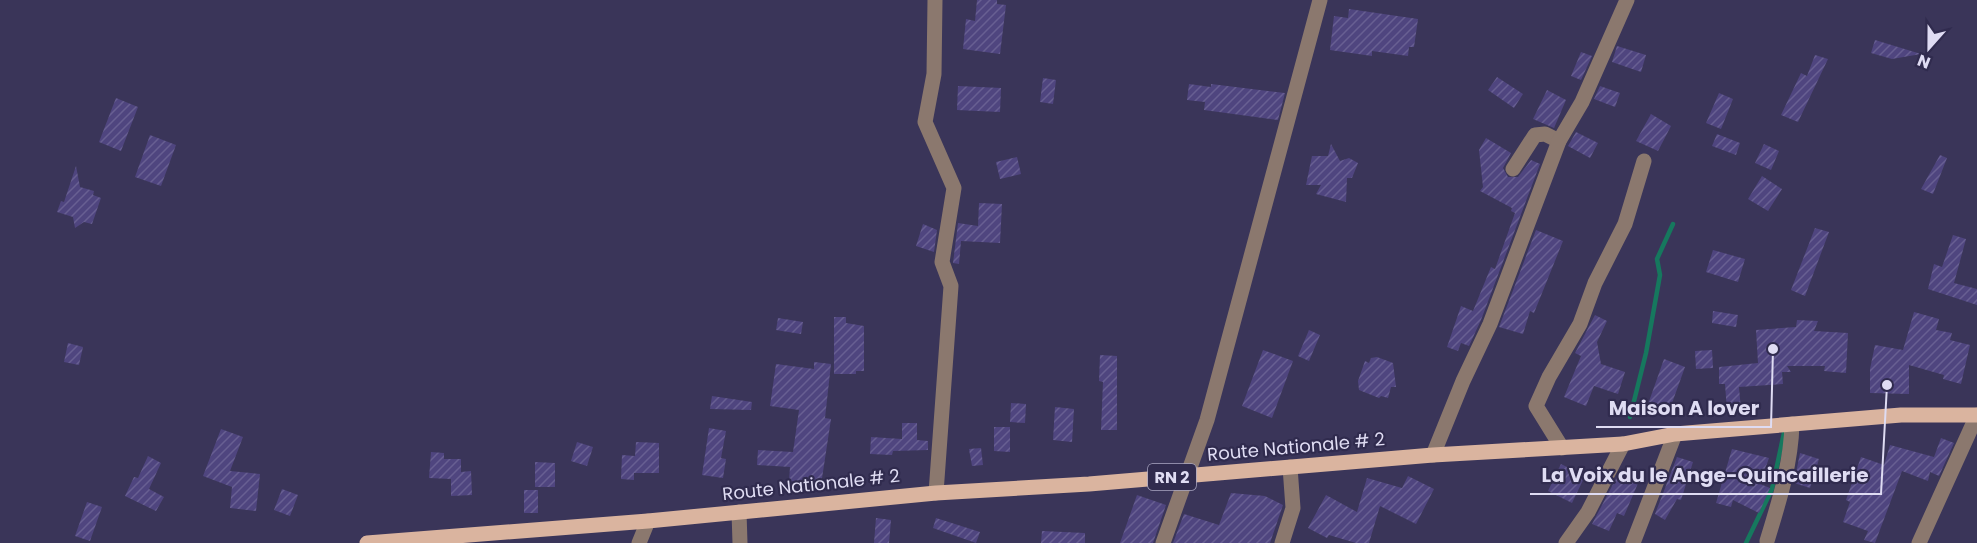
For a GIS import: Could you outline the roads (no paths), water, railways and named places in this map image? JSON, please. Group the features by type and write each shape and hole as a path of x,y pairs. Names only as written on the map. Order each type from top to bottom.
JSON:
{"main road":[{"name":"Route Nationale # 2","path":"367,543 648,521 936,493 1186,476 1433,454 1623,444 1676,434 1901,415 1977,415"}],"street":[{"path":"935,0 934,74 925,122 954,188 947,219 942,262 951,286 936,493"},
{"path":"1163,543 1207,420 1320,0"},
{"path":"1433,454 1463,381 1490,324 1559,141 1582,102 1627,0"},
{"path":"1513,169 1535,135 1545,134 1559,141"},
{"path":"1562,448 1536,406 1549,377 1580,324 1595,283 1625,224 1644,161"},
{"path":"1920,543 1977,415"},
{"path":"1767,541 1782,493 1791,445 1792,424"},
{"path":"1633,543 1676,434"},
{"path":"1566,543 1588,512 1623,444"},
{"path":"1281,543 1293,508 1290,466"},
{"path":"739,512 740,543"},
{"path":"639,543 648,521"}],"waterway":[{"path":"1630,417 1646,353 1660,275 1657,259 1673,224"},
{"path":"1746,543 1772,489 1785,428"}],"place":[{"name":"Maison A lover","path":"1773,349"},
{"name":"La Voix du le Ange-Quincaillerie","path":"1887,385"}]}
